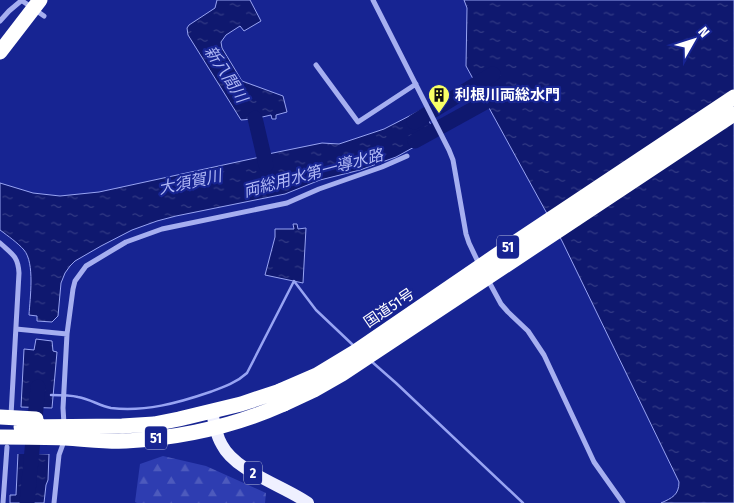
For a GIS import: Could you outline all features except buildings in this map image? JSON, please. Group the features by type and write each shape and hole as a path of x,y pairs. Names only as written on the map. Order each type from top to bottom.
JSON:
{"highway":[{"path":"0,52 32,5"},
{"name":"国道51号","path":"60,432 96,440 124,441 156,438 252,418 355,352 734,97"},
{"name":"国道51号","path":"60,432 154,424 241,404 282,398 328,383 734,114"},
{"path":"9,432 60,432"},
{"path":"9,432 60,432"}],"main road":[{"name":"2","path":"212,411 215,427 222,445 228,454 253,473 308,503"}],"street":[{"path":"373,0 442,134 453,160 466,234 471,247 501,304 528,331 544,355 594,462 623,503"},
{"path":"0,21 9,11 32,5"},
{"path":"316,65 358,122 416,84"},
{"path":"54,503 63,408 67,334 73,289 75,281 86,266 126,242 154,232 183,224 287,203 407,156"},
{"path":"0,243 13,254 19,263 3,503"},
{"path":"16,329 67,334"}],"green space":[{"path":"163,456 206,466 266,493 265,503 135,502 140,464"}],"water":[{"path":"217,0 250,0 261,21 244,31 240,26 226,35 221,42 222,48 242,81 283,96 287,112 276,115 276,119 272,119 271,115 258,118 263,136 257,137 253,119 241,120 188,35 187,28 189,25 215,8"},
{"path":"464,0 734,0 734,503 661,503 674,496 678,490 679,482 562,241 466,66 467,8"},
{"path":"423,109 436,135 396,157 360,170 320,180 285,194 176,216 132,230 75,261 70,266 61,283 58,316 52,322 37,321 37,316 29,315 30,263 24,250 0,230 0,183 33,193 60,196 99,192 260,157 259,154 266,152 268,154 322,143 339,144 384,129"},
{"path":"293,224 297,224 298,229 306,228 303,283 265,275 275,237 275,229 294,229"},
{"path":"36,339 52,341 53,351 57,352 52,408 21,407 24,349 34,350"},
{"path":"18,453 49,454 48,480 44,503 10,503 10,495 16,495"}],"pier":[{"path":"18,451 49,452 51,454 15,454"}],"waterway":[{"name":"大須賀川","path":"414,122 493,74"},
{"name":"両総用水第一導水路","path":"415,141 502,93"},
{"name":"新八間川","path":"255,118 266,165"},
{"path":"51,395 78,397 111,408 136,409 174,403 230,384 247,373 294,281 316,310 354,346"},
{"path":"371,361 523,503"},
{"name":"両総用水第一導水路","path":"27,503 38,387"}],"place":[{"name":"利根川両総水門","path":"439,114"}]}
